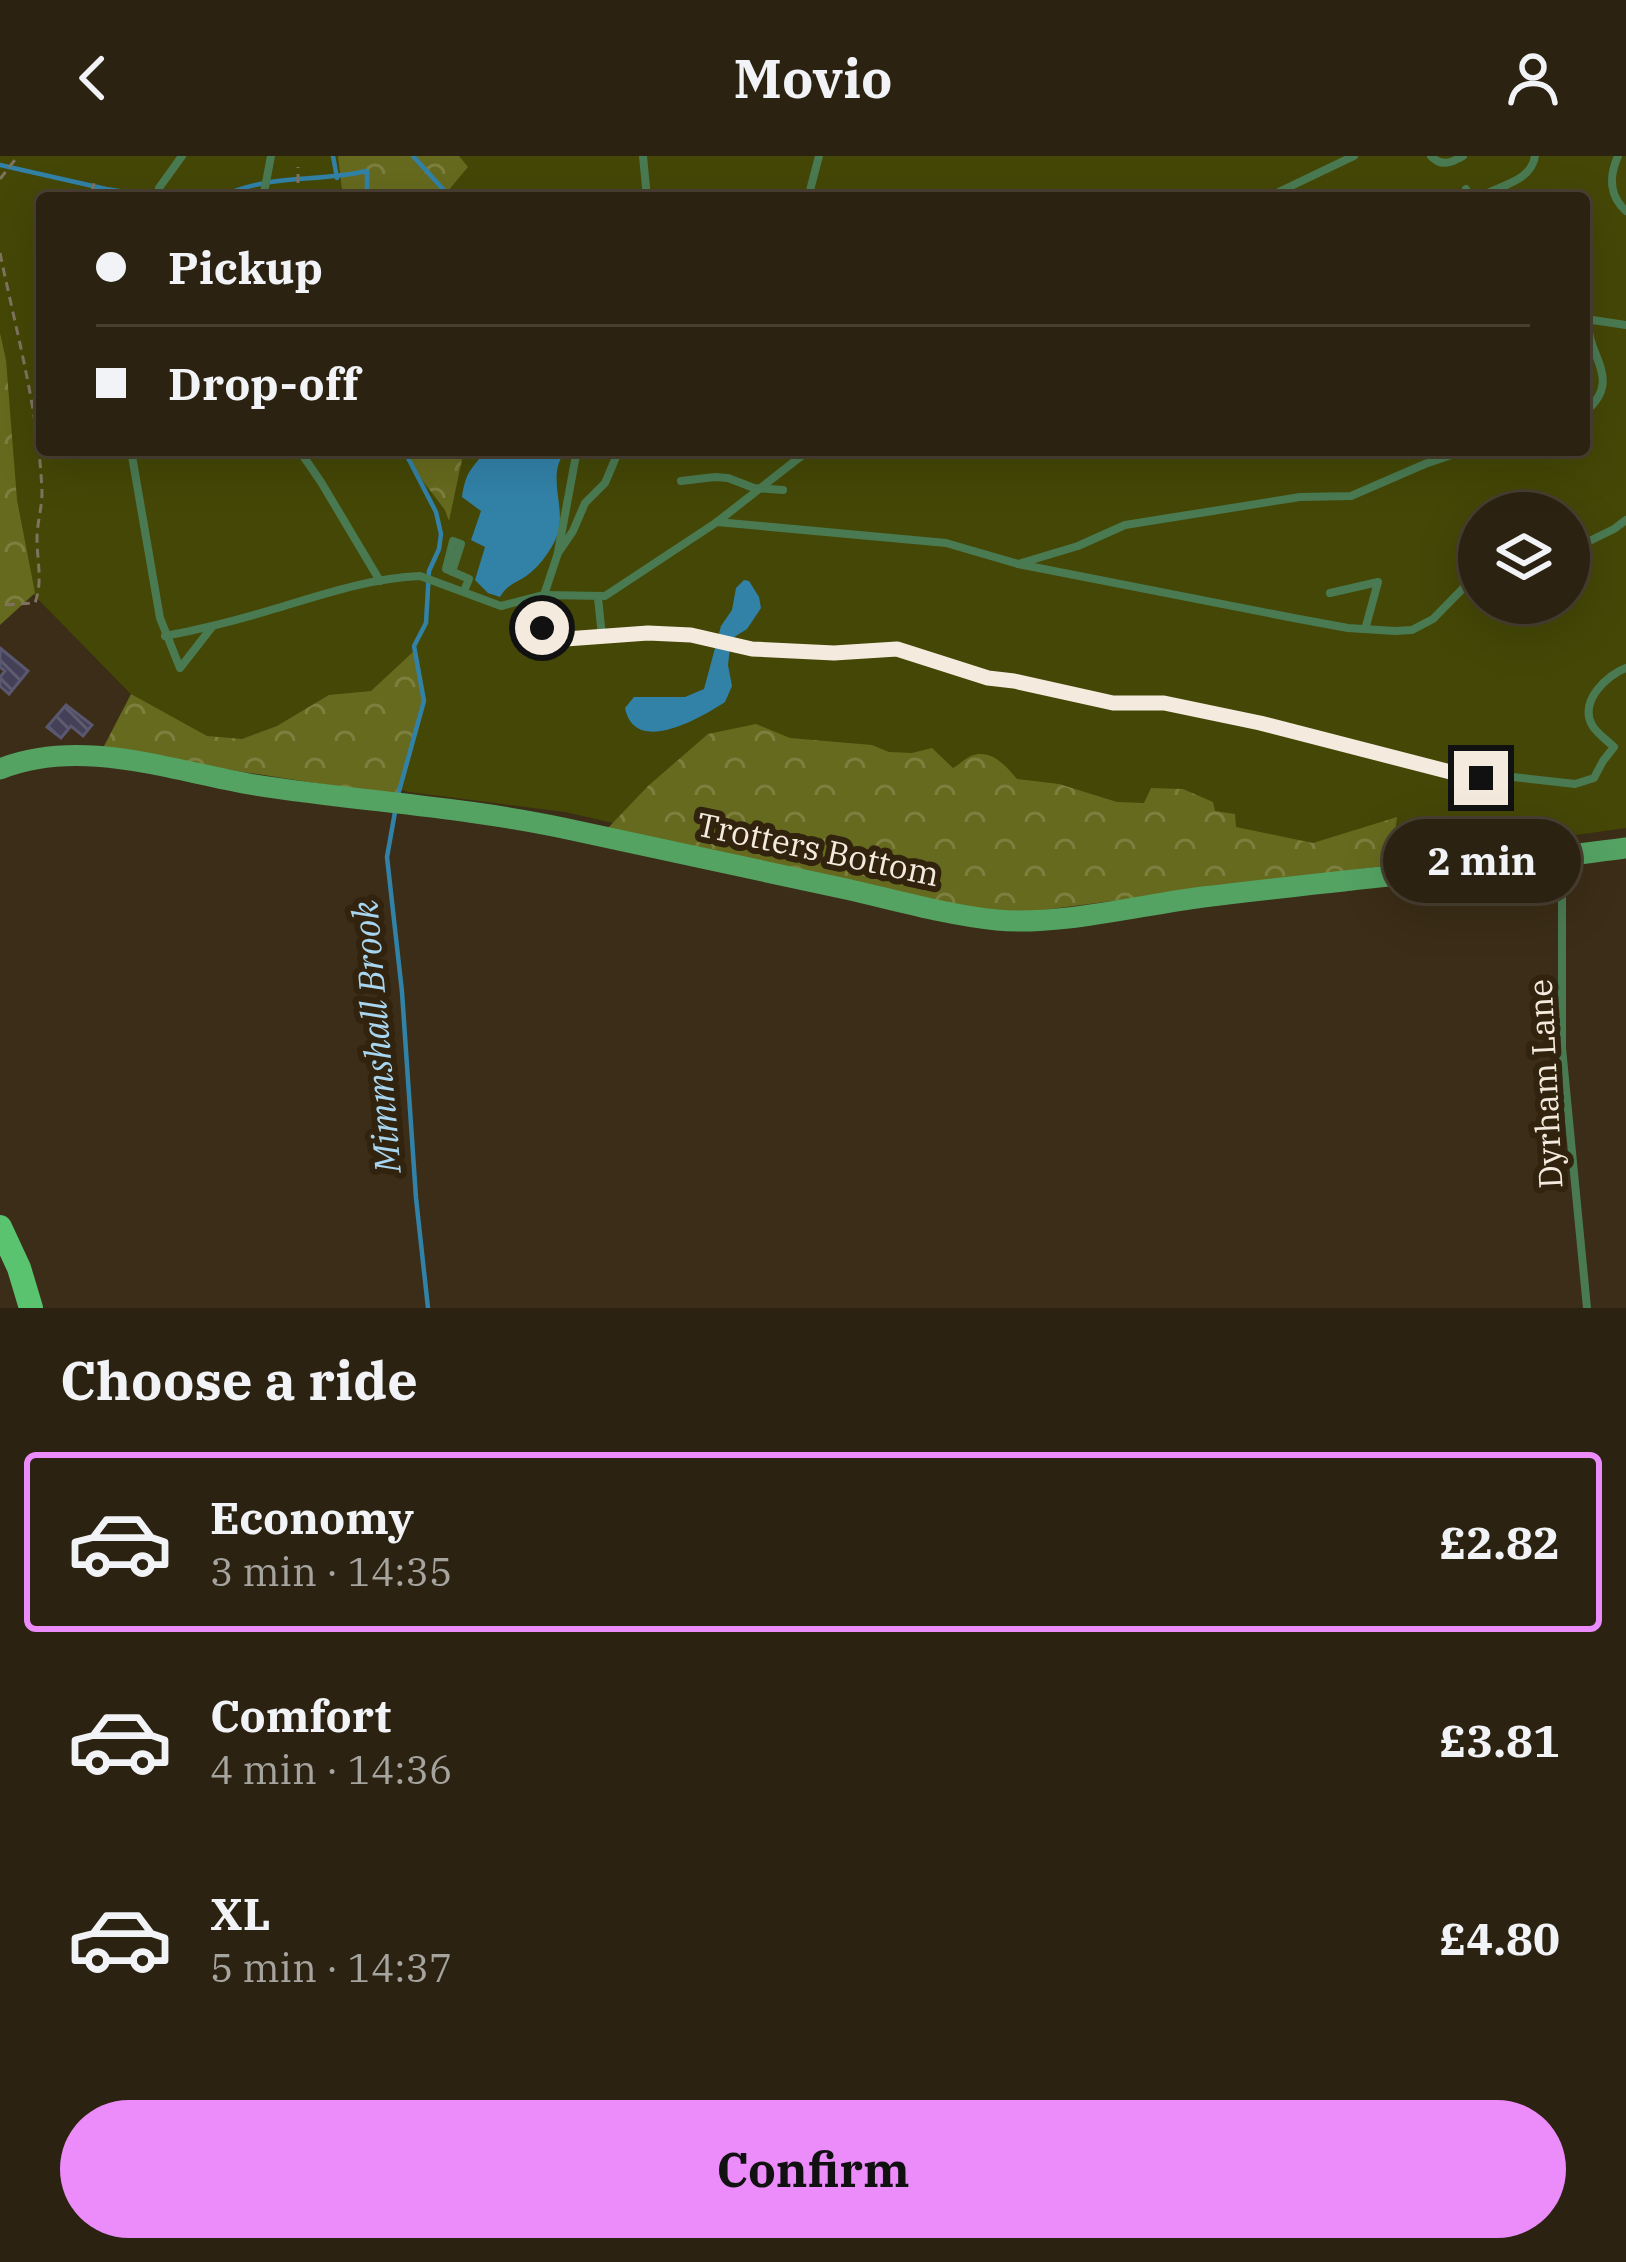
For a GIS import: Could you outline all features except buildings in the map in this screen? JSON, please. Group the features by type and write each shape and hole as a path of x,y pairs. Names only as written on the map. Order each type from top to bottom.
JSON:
{"main road":[{"path":"0,1228 32,1308"}],"street":[{"name":"Trotters Bottom","path":"0,770 54,757 112,758 248,783 397,801 556,826 992,920 1038,920 1626,848"}],"lane":[{"path":"159,192 182,156"},
{"path":"264,192 271,156"},
{"path":"643,156 646,192"},
{"path":"810,192 819,156"},
{"path":"1279,192 1354,156"},
{"path":"1431,156 1447,164 1463,156"},
{"path":"1480,192 1525,177 1533,169 1535,156"},
{"path":"1618,156 1612,188 1626,211"},
{"path":"1590,320 1626,325"},
{"path":"1590,339 1604,380 1590,408"},
{"path":"132,456 165,636 180,668 213,626"},
{"path":"303,456 380,581"},
{"path":"558,554 576,456"},
{"path":"616,456 605,483 585,503 540,596 542,633 549,640 660,633 752,649 834,653 897,649 988,678 1113,703 1164,703 1466,776 1575,784 1594,778 1614,747 1591,724 1589,713 1597,688 1626,668"},
{"path":"165,636 380,581 419,576 501,606 540,596 598,598 717,522 801,456"},
{"path":"1018,564 1078,546 1125,525 1300,497 1352,496 1448,456"},
{"path":"681,481 715,477 783,490"},
{"path":"1590,541 1626,520"},
{"path":"717,522 946,543 1018,564 1348,628 1412,629 1425,624 1458,592"},
{"path":"452,572 469,579 464,592"},
{"path":"1330,593 1378,582 1366,627"},
{"path":"598,598 602,636"},
{"name":"Dyrham Lane","path":"1562,857 1562,1048 1587,1308"}],"path":[{"path":"0,179 18,156"},
{"path":"298,167 298,183"},
{"path":"92,192 94,178"},
{"path":"0,253 36,436"},
{"path":"0,605 37,600 42,496 38,456"}],"shaded area":[{"path":"0,156 1626,156 1626,828 1012,914 565,812 409,792 164,728 28,589 0,441"}],"green space":[{"path":"338,156 459,156 468,167 447,192 342,192"},
{"path":"0,333 17,500 35,593 0,625"},
{"path":"404,456 463,456 449,521"},
{"path":"413,652 424,701 398,796 102,750 131,694 207,736 242,739 277,726 329,695 371,691"},
{"path":"756,724 790,738 872,745 889,752 932,748 953,768 971,756 985,754 1017,779 1059,784 1117,802 1144,803 1151,788 1183,789 1213,802 1215,811 1235,814 1236,827 1313,843 1397,817 1391,865 1012,914 945,907 608,828 708,734"}],"water":[{"path":"482,456 563,456 557,469 560,522 556,538 538,566 500,597 475,580 485,547 471,540 481,511 462,497 468,475"},
{"path":"744,580 759,597 761,608 747,629 731,639 732,686 725,702 670,729 642,730 631,722 625,708 634,697 685,697 704,689 721,626"}],"waterway":[{"path":"333,156 337,178"},
{"path":"413,156 446,192"},
{"path":"0,165 126,192"},
{"path":"232,192 273,182 367,171 367,192"},
{"path":"398,795 424,701 414,646 426,623 429,571 441,534 436,512 407,456"},
{"name":"Mimmshall Brook","path":"395,812 387,857 428,1308"}],"route":[{"path":"542,628 549,640 648,633 691,635 752,649 834,653 897,649 988,678 1113,703 1164,703 1481,778"}]}
